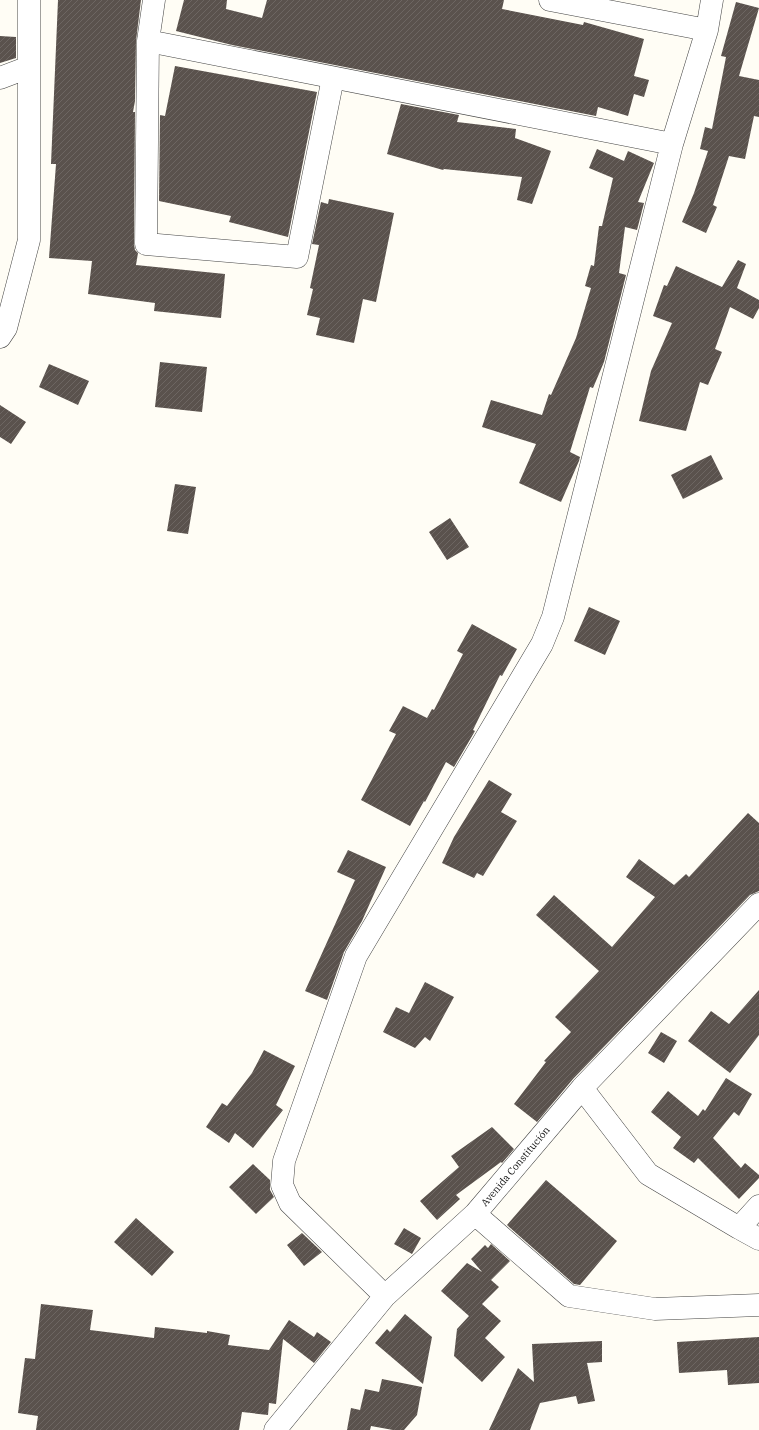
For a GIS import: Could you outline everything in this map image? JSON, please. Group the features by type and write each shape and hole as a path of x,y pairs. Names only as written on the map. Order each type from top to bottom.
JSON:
{"street":[{"path":"0,337 6,328 29,240 29,0"},
{"path":"154,0 148,41 146,244 297,257 333,78"},
{"path":"550,0 707,30"},
{"path":"385,1296 290,1203 282,1185 284,1161 356,956 542,644 553,617 672,144 707,30 712,0"},
{"path":"148,41 672,144"},
{"path":"0,78 29,66"},
{"name":"Avenida Constitución","path":"275,1430 385,1296 475,1214 582,1088 759,904"},
{"path":"582,1088 648,1174 759,1239"},
{"path":"739,1228 759,1206"},
{"path":"475,1214 568,1296 655,1309 759,1305"}],"building":[{"path":"58,0 141,0 136,41 135,101 133,112 135,112 134,244 135,250 138,253 136,265 225,274 221,318 154,311 155,303 88,294 92,261 49,258 56,164 51,164"},
{"path":"184,0 227,0 226,9 262,18 267,0 504,0 502,9 583,25 584,22 644,39 634,76 649,80 644,97 634,94 628,116 598,107 596,116 232,45 176,31"},
{"path":"736,2 759,8 739,76 759,80 759,117 754,116 745,159 729,156 713,205 717,207 706,233 682,222 694,193 708,151 700,149 705,127 712,129 726,57 721,56"},
{"path":"0,36 16,37 16,58 0,63"},
{"path":"175,66 317,92 288,237 229,222 231,216 159,201 160,115 165,116"},
{"path":"401,104 459,115 457,122 516,129 515,138 551,151 532,204 517,200 522,177 443,170 387,154"},
{"path":"597,149 624,161 628,151 654,163 638,202 644,203 637,230 625,227 619,273 626,275 604,362 593,388 590,387 570,452 580,457 579,461 561,502 519,483 536,444 482,427 491,400 542,415 549,394 551,395 576,338 591,288 585,286 591,265 594,266 599,226 602,226 613,178 589,168"},
{"path":"329,199 394,213 376,302 363,299 354,343 316,335 320,318 307,315 313,289 310,288 319,245 312,244 321,202 328,204"},
{"path":"738,260 746,264 737,288 759,300 759,308 753,319 730,307 715,349 722,352 708,385 700,382 686,431 639,421 651,371 672,323 653,316 664,285 667,286 676,266 722,287"},
{"path":"160,362 207,367 202,412 155,407"},
{"path":"49,364 89,381 78,405 39,387"},
{"path":"0,405 26,422 11,444 0,437"},
{"path":"711,455 723,479 683,499 671,475"},
{"path":"175,484 196,487 188,534 167,531"},
{"path":"450,518 469,547 447,560 429,532"},
{"path":"589,607 620,621 605,655 574,641"},
{"path":"472,624 517,649 502,676 500,675 473,730 475,731 454,767 446,762 425,802 424,801 410,826 361,800 396,734 389,731 403,706 427,718 432,709 434,710 463,654 457,651"},
{"path":"489,780 512,794 501,812 517,821 483,876 477,873 474,878 442,863 454,837"},
{"path":"748,813 759,823 759,891 750,895 573,1079 537,1122 514,1104 546,1062 544,1061 571,1032 555,1017 599,971 536,915 554,895 612,947 655,897 626,877 639,859 674,885 686,874 689,877"},
{"path":"348,850 386,867 362,921 344,952 327,1000 305,991 355,880 337,872"},
{"path":"425,982 454,997 430,1041 425,1037 415,1048 383,1032 396,1007 409,1013"},
{"path":"759,990 759,1035 730,1073 688,1041 711,1011 729,1024"},
{"path":"661,1032 677,1041 664,1063 648,1053"},
{"path":"264,1050 295,1066 276,1105 283,1110 253,1148 235,1133 229,1143 206,1127 222,1103 227,1106 252,1073"},
{"path":"726,1078 752,1094 739,1116 734,1112 713,1138 741,1168 745,1163 759,1175 759,1178 739,1199 698,1158 694,1163 673,1148 681,1137 651,1112 668,1091 698,1116 703,1109 705,1111"},
{"path":"492,1127 514,1149 502,1163 501,1162 456,1195 460,1199 437,1220 420,1201 459,1167 451,1156"},
{"path":"253,1164 270,1180 270,1190 274,1197 256,1214 229,1187"},
{"path":"546,1180 617,1241 580,1285 574,1284 507,1225"},
{"path":"136,1218 174,1252 152,1276 114,1242"},
{"path":"404,1228 421,1238 412,1254 394,1244"},
{"path":"302,1233 322,1252 304,1266 287,1245"},
{"path":"491,1244 510,1261 491,1280 499,1287 482,1304 501,1321 485,1338 505,1357 482,1382 454,1356 457,1329 469,1316 441,1291 467,1263 482,1272 471,1259 485,1245 488,1248"},
{"path":"41,1304 93,1310 90,1330 154,1338 155,1327 207,1333 207,1331 230,1335 228,1345 269,1350 289,1320 314,1337 317,1332 331,1342 314,1363 283,1339 276,1404 269,1403 268,1415 242,1412 239,1430 36,1430 38,1416 18,1413 25,1358 35,1359"},
{"path":"405,1314 432,1337 423,1384 375,1343 387,1329 390,1332"},
{"path":"759,1337 759,1383 728,1385 727,1370 679,1373 677,1342"},
{"path":"602,1341 602,1362 587,1363 595,1401 578,1404 576,1396 540,1403 530,1430 489,1430 518,1368 534,1382 532,1344"},
{"path":"382,1379 422,1387 417,1415 404,1430 393,1430 371,1426 370,1430 347,1430 351,1408 360,1410 365,1389 379,1392"}]}
